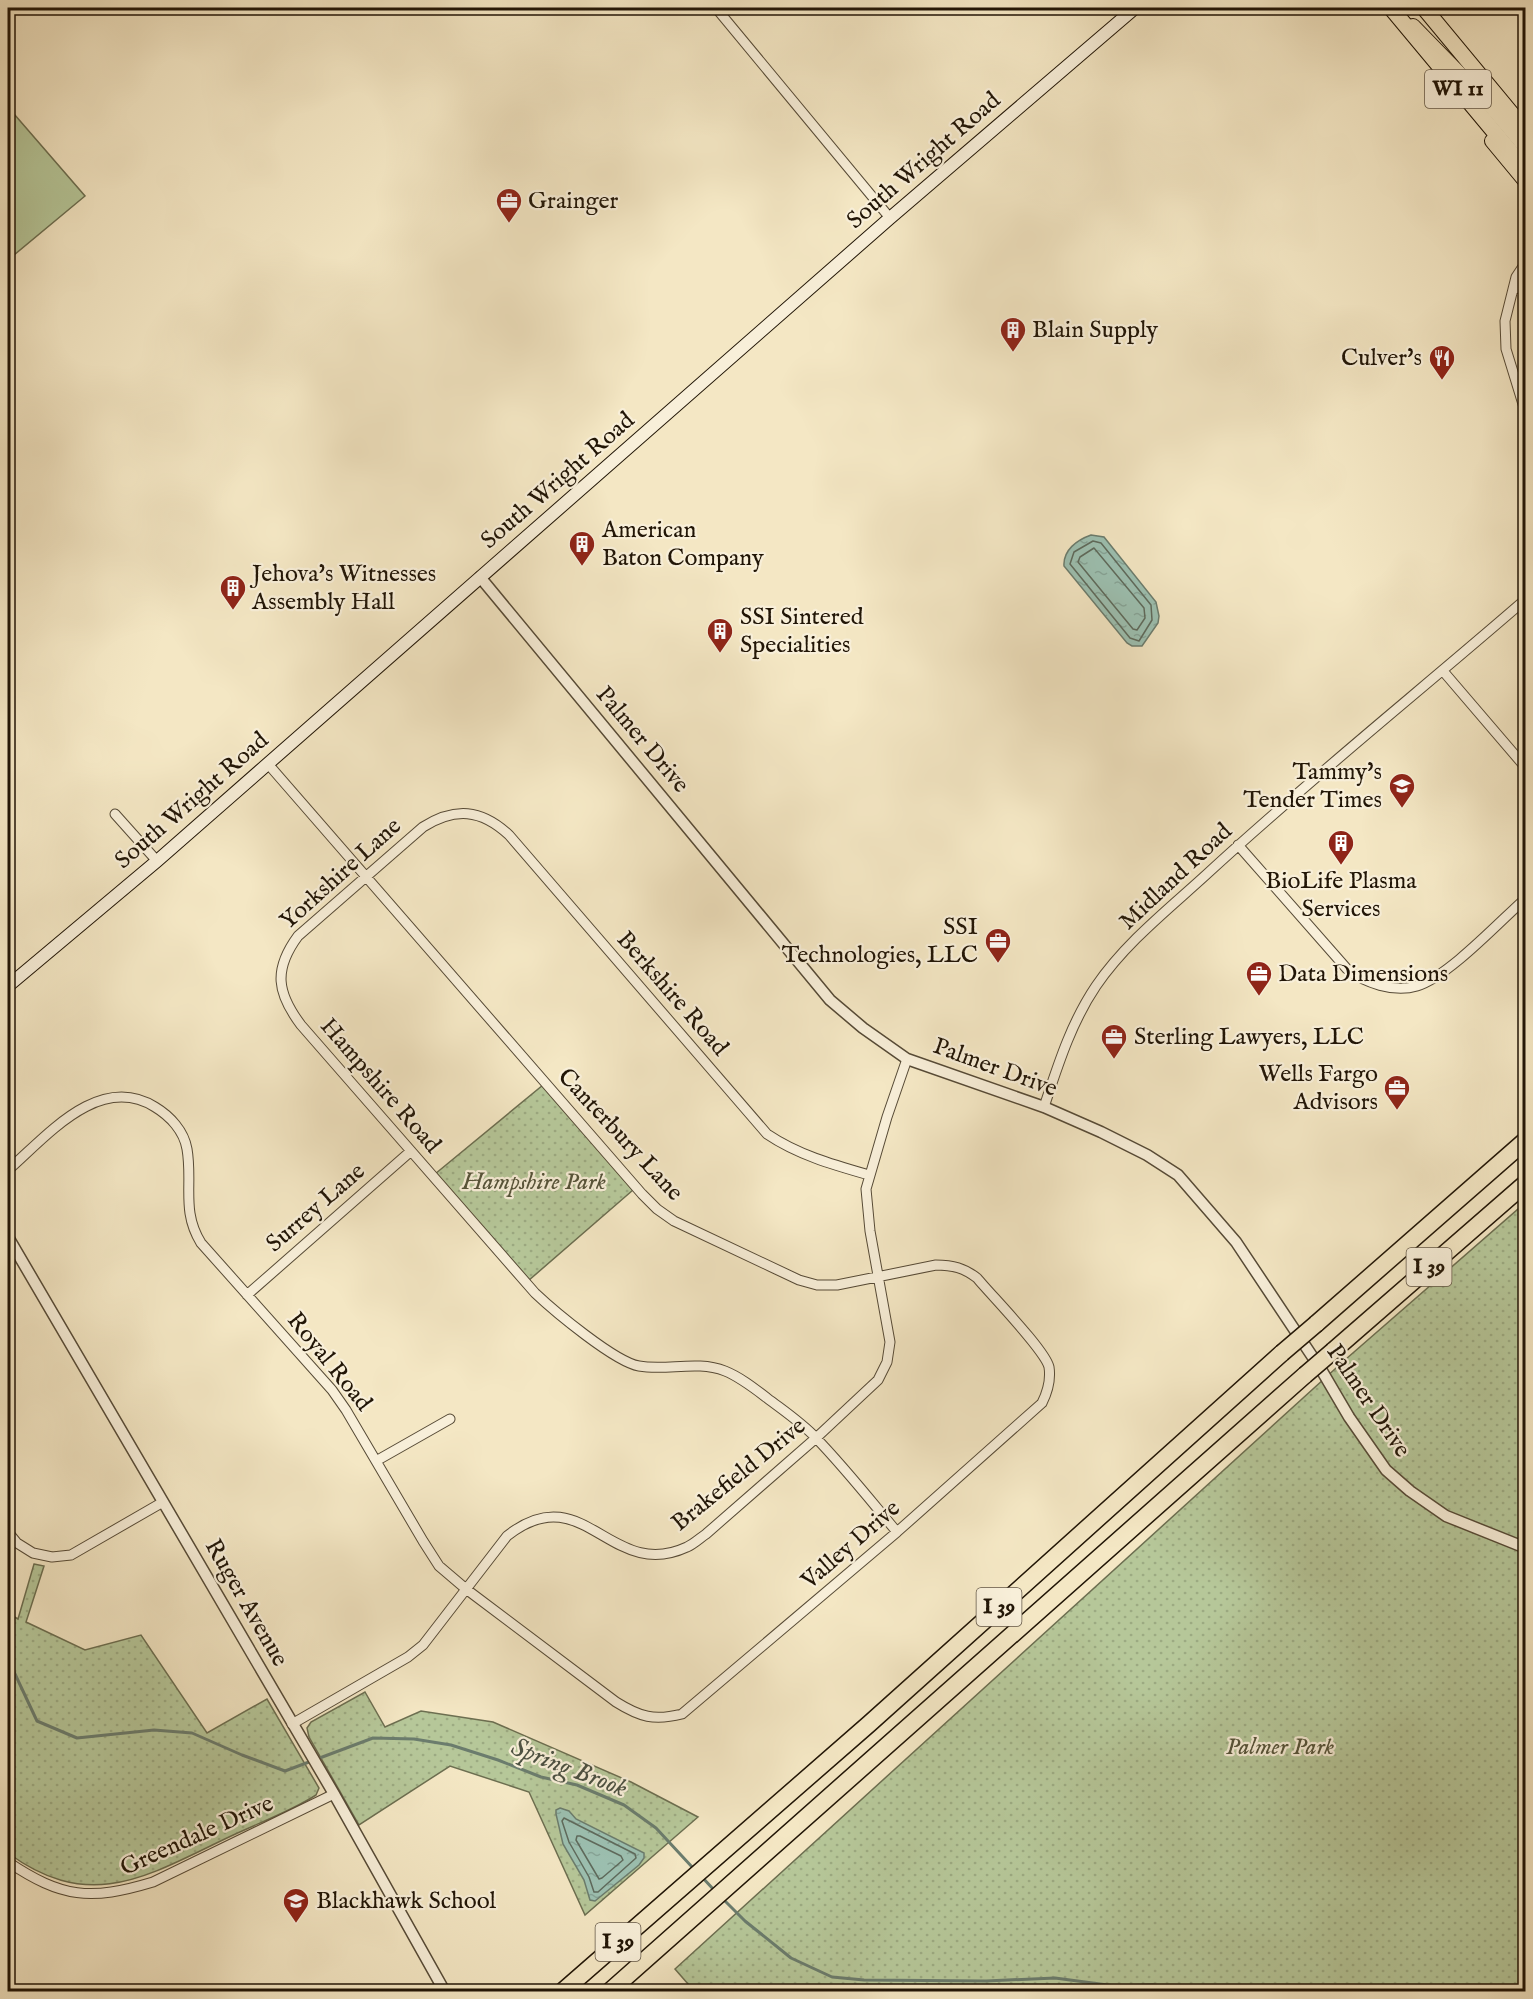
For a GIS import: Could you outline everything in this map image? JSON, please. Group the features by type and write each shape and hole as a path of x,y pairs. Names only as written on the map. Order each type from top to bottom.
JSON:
{"highway":[{"name":"WI 11","path":"1391,8 1526,170"},
{"name":"WI 11","path":"1424,8 1526,131"},
{"name":"I 39","path":"562,1992 869,1724 1282,1353 1526,1140"},
{"name":"I 39","path":"609,1992 1305,1375 1526,1183"}],"main road":[{"name":"South Wright Road","path":"8,986 157,861 890,218 1135,8"},
{"path":"1391,8 1421,33 1490,104 1526,148"},
{"path":"1415,8 1450,39"},
{"path":"1414,35 1465,107 1526,182"}],"street":[{"path":"716,8 890,218"},
{"path":"1526,262 1516,277 1505,321 1506,349 1526,414"},
{"path":"1512,292 1526,277"},
{"name":"Palmer Drive","path":"480,577 830,1000 863,1028 907,1059 1044,1107 1147,1155 1178,1175 1236,1242 1386,1470 1410,1491 1446,1516 1526,1548"},
{"name":"Midland Road","path":"1044,1107 1070,1033 1096,986 1127,948 1238,845 1526,599"},
{"path":"1443,671 1526,768"},
{"name":"Canterbury Lane","path":"268,764 657,1209 674,1221 799,1280 817,1285 837,1285 936,1265 951,1265 965,1269 977,1278 1046,1358 1050,1379"},
{"name":"Yorkshire Lane","path":"282,993 280,977 282,963 288,949 298,936 423,826 439,817 464,812"},
{"name":"Berkshire Road","path":"464,812 485,818 498,825 509,835 767,1134 799,1152 869,1175"},
{"path":"115,814 157,861"},
{"path":"1238,845 1347,969 1358,977 1388,987 1416,986 1443,973 1526,898"},
{"name":"Hampshire Road","path":"282,993 290,1010 301,1025 534,1293 550,1308 604,1348 638,1366 709,1366 726,1371 743,1381 787,1413 816,1438 897,1532"},
{"name":"Brakefield Drive","path":"291,1724 408,1657 434,1633 507,1536 522,1524 537,1518 555,1515 573,1518 626,1549 646,1554 667,1553 687,1546 706,1534 816,1438 878,1380 887,1362 890,1342 870,1231 866,1190 907,1059"},
{"name":"Royal Road","path":"8,1170 85,1106 104,1098 125,1096 146,1101 164,1113 178,1129 187,1149 189,1213 193,1229 201,1243 332,1390 440,1566 466,1589 616,1702 633,1712 658,1718"},
{"name":"Surrey Lane","path":"248,1295 411,1151"},
{"name":"Ruger Avenue","path":"8,1237 334,1794 446,1992"},
{"name":"Valley Drive","path":"658,1718 682,1714 897,1532 1042,1403 1048,1391 1050,1379"},
{"path":"376,1461 450,1419"},
{"path":"8,1532 17,1543 33,1553 52,1557 71,1555 163,1502"},
{"name":"Greendale Drive","path":"8,1862 33,1879 78,1894 103,1894 126,1890 153,1882 334,1794"}],"green space":[{"path":"8,107 85,196 8,260"},
{"name":"Hampshire Park","path":"543,1085 633,1190 528,1281 435,1174"},
{"name":"Palmer Park","path":"1525,1203 1525,1991 695,1992 675,1969 1346,1359"},
{"path":"34,1564 44,1566 26,1622 85,1650 141,1635 207,1733 267,1699 319,1788 316,1795 285,1812 172,1864 146,1875 120,1882 93,1885 66,1882 38,1871 8,1853 8,1613 18,1619"},
{"path":"365,1692 385,1727 421,1711 493,1722 631,1782 698,1817 585,1915 529,1792 450,1766 359,1825 309,1737 307,1728 311,1722"}],"water":[{"path":"1091,535 1104,537 1156,602 1158,623 1142,646 1132,646 1127,643 1064,566 1068,550"},
{"path":"560,1808 569,1811 576,1819 644,1853 644,1858 639,1865 595,1901 590,1900 584,1880 563,1844 556,1814 556,1810"}],"waterway":[{"name":"Spring Brook","path":"8,1659 37,1721 77,1738 154,1730 192,1733 285,1771 373,1738 414,1739 451,1745 541,1777 577,1785 624,1805 656,1828 693,1868"},
{"name":"Spring Brook","path":"702,1877 714,1890"},
{"name":"Spring Brook","path":"723,1899 745,1921 791,1958 832,1977 864,1980 986,1981 1055,1978 1115,1986 1153,1985 1186,1992"}],"place":[{"name":"Grainger","path":"509,224"},
{"name":"Blain Supply","path":"1013,353"},
{"name":"Culver's","path":"1442,381"},
{"name":"American Baton Company","path":"582,567"},
{"name":"Jehova's Witnesses Assembly Hall","path":"233,611"},
{"name":"SSI Sintered Specialities","path":"720,654"},
{"name":"Tammy's Tender Times","path":"1402,809"},
{"name":"BioLife Plasma Services","path":"1341,866"},
{"name":"SSI Technologies, LLC","path":"998,964"},
{"name":"Data Dimensions","path":"1259,997"},
{"name":"Sterling Lawyers, LLC","path":"1114,1060"},
{"name":"Wells Fargo Advisors","path":"1397,1111"},
{"name":"Blackhawk School","path":"296,1924"}]}
